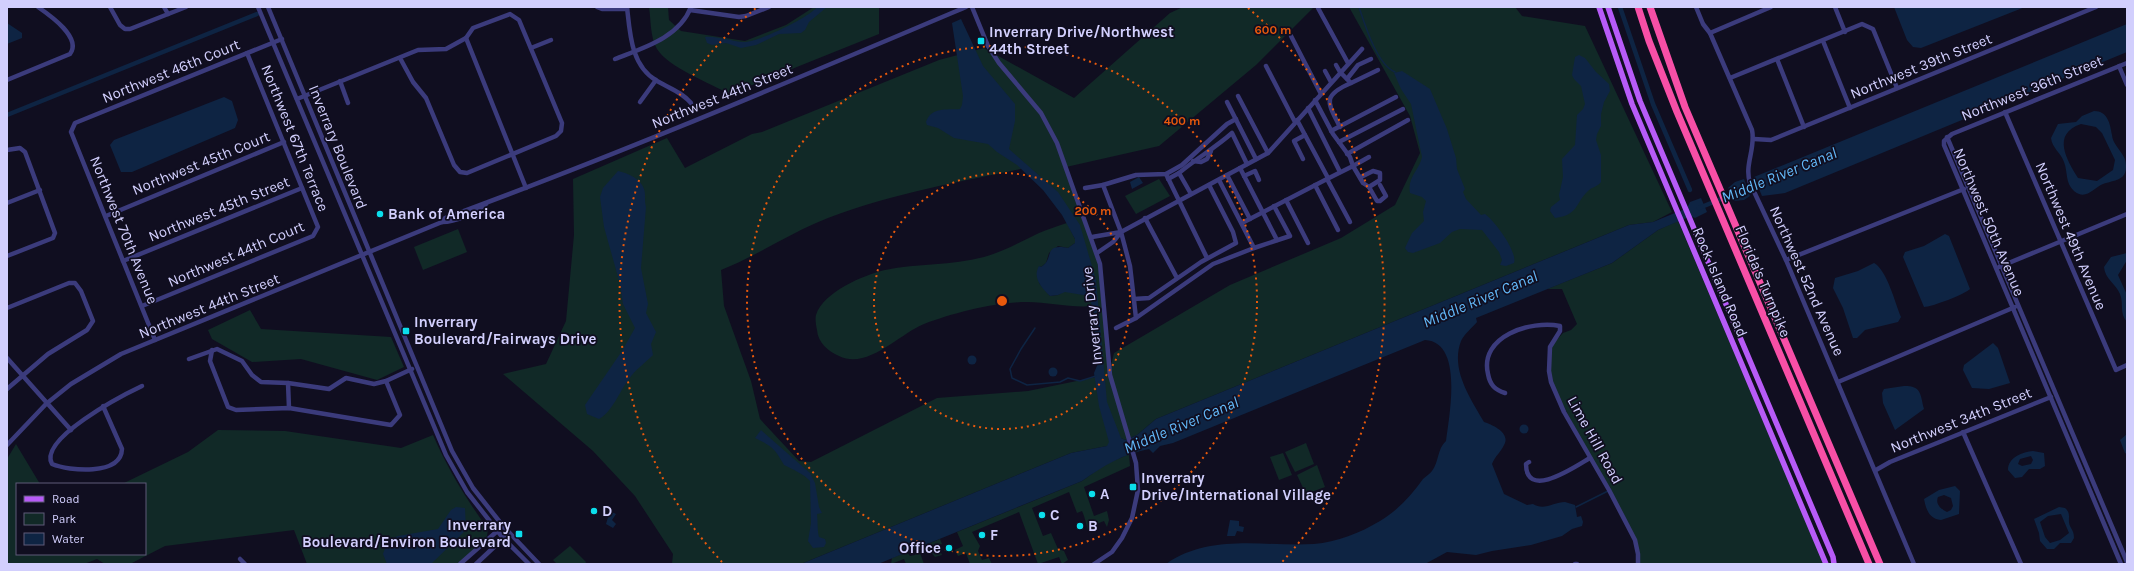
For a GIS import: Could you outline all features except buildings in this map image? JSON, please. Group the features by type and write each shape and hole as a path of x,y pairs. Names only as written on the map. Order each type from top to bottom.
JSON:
{"highway":[{"name":"Florida's Turnpike","path":"1638,7 1649,41 1710,191 1869,564"},
{"name":"Florida's Turnpike","path":"1650,7 1685,107 1880,564"}],"main road":[{"name":"Rock Island Road","path":"1599,7 1632,104 1826,564"},
{"name":"Rock Island Road","path":"1608,7 1640,101 1688,219 1834,564"}],"street":[{"path":"7,80 70,54 74,49 74,40 49,14 38,7"},
{"path":"110,7 120,25 125,29 130,29 186,7"},
{"path":"164,7 168,14"},
{"name":"Inverrary Boulevard","path":"258,7 326,165 409,370 446,455 467,492 503,538 529,564"},
{"name":"Inverrary Boulevard","path":"268,7 452,451 473,488 503,526 539,564"},
{"path":"597,7 602,9 627,8 634,52 646,72 656,80 686,96 691,103"},
{"path":"615,58 634,52 667,37 691,8 739,17 746,16 769,7"},
{"name":"Northwest 44th Street","path":"7,445 46,404 71,384 97,368 155,340 442,222 459,218 480,209 486,204 966,7"},
{"name":"Inverrary Drive","path":"972,7 988,46 999,63 1041,113 1050,131 1092,237 1100,264 1110,375 1133,454 1137,472 1138,490 1132,518 1122,538 1112,552 1094,564"},
{"name":"Northwest 52nd Avenue","path":"1696,7 1703,24 1710,32 1752,130 1754,139 1748,171 1756,197 1786,260 1876,470 1914,564"},
{"path":"1710,32 1771,7"},
{"path":"1836,7 1845,32"},
{"name":"Northwest 39th Street","path":"1754,139 1771,140 2096,7"},
{"path":"1318,8 1348,63"},
{"path":"298,99 418,50 446,49 466,38 473,28 510,14 519,20 562,123 561,131 556,136 467,173 460,172 454,165 426,98 413,82 400,58"},
{"path":"1730,78 1862,24 1868,25 1873,29 1897,88"},
{"path":"1292,36 1321,94"},
{"path":"466,38 526,188"},
{"name":"Northwest 46th Court","path":"72,128 75,122 282,39"},
{"path":"531,48 551,40"},
{"path":"1823,41 1850,108"},
{"path":"1097,253 1113,242 1121,232 1178,200 1219,180 1268,153 1362,49"},
{"name":"Northwest 67th Terrace","path":"247,53 318,227 315,233"},
{"path":"1347,79 1358,65 1371,59"},
{"path":"1777,59 1804,127"},
{"name":"Northwest 36th Street","path":"1947,137 2127,63"},
{"path":"1336,65 1340,72 1351,83"},
{"path":"1266,66 1305,135 1350,222"},
{"path":"2119,66 2127,85"},
{"path":"1340,127 1328,103 1329,99 1342,87 1378,70"},
{"path":"1325,71 1331,82"},
{"path":"640,102 656,80"},
{"path":"340,81 348,103"},
{"path":"1238,96 1268,153"},
{"path":"1332,131 1396,97"},
{"path":"1315,100 1363,184 1369,187 1377,201 1380,201 1386,196 1380,184"},
{"path":"1227,102 1256,159"},
{"path":"1308,108 1340,172"},
{"path":"1339,142 1403,109"},
{"name":"Northwest 49th Avenue","path":"2005,112 2116,370 2127,365"},
{"path":"1167,177 1227,124 1236,119"},
{"path":"1347,154 1408,120"},
{"path":"1227,124 1247,164"},
{"name":"Northwest 70th Avenue","path":"72,128 71,132 155,340"},
{"path":"1085,188 1103,185 1136,176 1167,177 1180,173 1194,161 1201,162 1208,159 1211,151 1232,133"},
{"path":"1303,159 1294,141 1305,135"},
{"name":"Northwest 50th Avenue","path":"1947,137 1995,269 2072,434 2127,562"},
{"name":"Northwest 45th Court","path":"106,216 284,142"},
{"path":"7,150 20,148 25,152 55,233 53,238 7,256"},
{"path":"1242,223 1369,157"},
{"path":"326,165 332,163"},
{"path":"1240,168 1277,240"},
{"path":"1244,176 1255,171 1260,180"},
{"path":"1360,177 1373,171 1380,173 1380,180 1369,187"},
{"path":"1180,173 1191,194"},
{"path":"1227,175 1250,219"},
{"path":"1167,177 1207,258"},
{"path":"1219,180 1254,248 1290,236 1274,206"},
{"path":"1103,185 1121,232 1130,266 1136,318"},
{"path":"1134,299 1149,298 1207,258 1236,243 1233,232 1209,185"},
{"path":"1315,185 1338,230"},
{"name":"Northwest 45th Street","path":"124,261 302,188"},
{"path":"1786,260 1965,188"},
{"name":"Northwest 50th Avenue","path":"1965,188 2018,306 2067,436 2121,564"},
{"path":"7,203 40,190"},
{"path":"1286,200 1308,243"},
{"path":"1995,269 2127,214"},
{"path":"1145,218 1177,278"},
{"path":"1092,237 1121,232"},
{"name":"Northwest 44th Court","path":"142,306 313,236 315,233"},
{"path":"1109,233 1113,242"},
{"name":"Inverrary Drive","path":"1116,328 1136,318 1213,264 1254,248"},
{"path":"7,308 69,283 75,283 81,291 93,321 92,325 87,330 48,354 21,375 7,389"},
{"path":"1838,382 2018,306"},
{"name":"Lime Hill Road","path":"1505,394 1497,390 1490,381 1486,365 1491,347 1497,340 1533,325 1546,323 1560,326 1560,331 1550,347 1548,371 1551,382 1564,412 1634,540 1638,554 1638,564"},
{"path":"189,359 217,349 242,361 261,382 329,389 346,378 374,384 386,381 416,367"},
{"path":"212,350 210,361 228,407 236,410 289,408 391,426 398,419 400,413 386,381"},
{"path":"7,358 46,404 71,430"},
{"path":"288,384 289,408"},
{"path":"103,406 122,449 122,455 118,460 100,469 89,470 60,467 52,464 50,460 53,448 71,430 103,406 142,386"},
{"name":"Northwest 34th Street","path":"1876,470 1890,462 2053,396"},
{"path":"1963,432 2021,564"},
{"path":"2067,436 2072,434"},
{"path":"1530,462 1526,464 1526,471 1529,477 1535,481 1546,480 1564,473 1590,458"},
{"path":"2083,474 2088,472"},
{"path":"2098,510 2104,508"},
{"path":"460,564 503,526"},
{"path":"476,564 509,532"},
{"path":"2112,545 2118,542"},
{"path":"240,559 245,564"}],"green space":[{"path":"649,7 668,7 669,20 681,31 745,41 786,25 814,7 879,7 879,34 730,94 680,69 663,56 657,49 653,39"},
{"path":"1183,7 1314,7 1256,65 1159,146 1066,167 1100,264 1110,370 1114,353 1230,285 1341,238 1395,205 1420,153 1410,116 1349,7 1515,7 1522,16 1585,26 1672,212 1653,222 1629,225 1156,419 1137,435 1125,440 1121,438 1107,446 1071,453 801,564 672,564 673,554 635,496 593,451 503,374 546,364 566,321 574,235 573,179 667,138 685,168 752,134 762,132 939,60 984,48 1074,98 1170,13","holes":["1025,168 1054,194 1088,254 1099,335 1101,376 1028,391 937,398 811,462 799,461 760,419 751,381 724,306 721,270 792,234 841,213 893,197 919,191"]},
{"path":"1159,179 1170,196 1136,214 1125,196"},
{"path":"1678,221 1824,564 1638,564 1634,540 1551,382 1550,347 1563,333 1571,330 1577,324 1562,289 1547,289 1612,263 1658,230"},
{"path":"1067,223 1075,239 1075,243 1068,248 1058,246 1049,253 1046,263 1041,267 1039,266 1039,283 1050,296 1058,295 1065,291 1089,296 1093,306 1015,302 974,309 924,324 872,355 861,358 850,359 839,356 827,349 819,339 816,315 820,307 835,292 856,280 885,270 910,266 959,262 984,257 1005,250 1042,232"},
{"path":"458,229 467,252 423,270 414,247"},
{"path":"250,310 261,329 391,337 404,367 377,380 301,359 252,362 212,339 208,330"},
{"path":"218,430 285,431 401,448 433,435 458,484 488,529 487,536 460,564 307,564 294,530 165,546 130,564 105,564 97,559 84,564 7,564 7,459 16,444 39,483 16,483 16,555 146,555 146,483 124,483 188,452"},
{"path":"1306,443 1314,464 1295,472 1285,452"},
{"path":"1283,453 1292,475 1279,480 1270,457"},
{"path":"1129,454 1130,466 1084,487 1094,516 1107,511 1109,520 1107,527 1104,521 1088,531 1082,511 1077,513 1069,492 1032,508 1043,536 1051,533 1058,549 1064,551 1068,560 1062,564 1059,557 1038,564 1019,512 972,532 980,546 978,551 982,560 989,558 992,564 970,564 966,553 958,556 955,550 963,546 957,532 1082,481 1104,465"},
{"path":"1317,465 1325,487 1306,494 1297,475"},
{"path":"940,539 942,544 938,545 942,555 935,557 929,550 920,553 924,564 906,564 904,559 891,564 892,558 907,552 910,556 915,555 918,551 917,548"},
{"path":"570,546 586,562 585,564 557,564 553,560"}],"water":[{"path":"817,7 827,7 809,22 805,30 801,33 779,34 756,45 741,48 726,43 712,45 707,43 705,37 714,37 742,42 758,39 794,23"},
{"path":"1894,7 2025,7 1921,48 1913,47 1907,40"},
{"path":"961,19 983,66 1015,104 1015,121 1009,149 1058,192 1080,225 1096,280 1107,402 1121,438 1125,440 1137,435 1156,419 1629,225 1653,222 1687,208 1690,202 1701,198 1707,212 1695,218 1691,216 1658,230 1612,263 1476,318 1477,322 1462,338 1458,352 1458,363 1468,394 1484,422 1500,430 1505,437 1506,441 1492,464 1504,494 1527,505 1533,504 1541,507 1565,502 1575,505 1577,517 1581,516 1583,522 1582,526 1572,529 1562,536 1531,545 1476,555 1447,552 1425,564 1166,564 1183,554 1201,548 1219,545 1257,543 1323,543 1348,536 1387,517 1409,497 1423,479 1432,471 1441,448 1446,441 1451,399 1450,366 1445,353 1437,344 1425,340 1173,443 1160,446 1153,453 1149,449 1122,457 1098,470 1082,481 878,564 801,564 1071,453 1107,446 1109,442 1099,406 1094,373 1099,361 1098,347 1093,342 1091,327 1096,320 1089,296 1065,292 1050,296 1037,279 1037,270 1039,266 1041,267 1045,264 1052,250 1060,247 1068,248 1075,243 1075,239 1062,215 1043,190 1017,165 997,152 988,144 954,138 938,128 927,125 926,122 931,114 940,110 960,109 962,105 963,96 952,23"},
{"path":"7,23 22,33 22,38 7,44"},
{"path":"2127,24 2127,52 1785,193 1762,196 1754,177"},
{"path":"1579,55 1585,58 1596,72 1609,84 1610,91 1604,102 1601,114 1601,126 1596,140 1601,155 1601,182 1584,195 1573,211 1555,218 1550,211 1551,207 1560,200 1559,195 1563,177 1562,159 1575,145 1577,115 1583,109 1585,104 1581,86 1572,75 1575,57"},
{"path":"1402,71 1430,89 1447,129 1456,158 1457,169 1465,189 1463,192 1466,199 1481,215 1485,214 1489,217 1499,229 1509,244 1514,258 1514,263 1506,266 1500,265 1502,260 1499,252 1482,230 1460,229 1452,232 1440,243 1413,253 1408,252 1405,248 1412,233 1424,221 1423,212 1426,201 1422,197 1410,193 1410,183 1422,157 1411,104 1401,89 1394,73"},
{"path":"224,97 232,101 238,120 235,128 132,172 121,172 110,145 114,140"},
{"path":"2094,111 2102,113 2108,119 2113,139 2124,157 2126,170 2119,179 2103,184 2089,193 2082,195 2078,194 2071,188 2064,162 2053,145 2051,138 2058,124 2076,122 2082,116","holes":["2081,124 2096,127 2102,133 2115,160 2113,170 2097,181 2078,178 2066,156 2064,148 2066,134 2072,128"]},
{"path":"618,171 626,173 637,179 645,191 646,207 641,268 648,304 646,313 656,332 651,344 653,355 631,376 612,406 604,416 599,419 587,414 585,405 622,351 635,328 623,304 620,284 604,227 600,197 603,188"},
{"path":"1139,177 1143,183 1132,189 1130,182"},
{"path":"1744,179 1750,196 1744,200 1733,201 1728,188 1735,182"},
{"path":"1945,234 1949,236 1970,289 1948,300 1924,307 1903,257 1905,252 1924,246"},
{"path":"2127,253 2127,260 2118,275 2127,295 2127,322 2122,312 2122,301 2120,294 2106,275 2104,267 2111,257"},
{"path":"1874,263 1879,267 1887,279 1901,317 1898,322 1865,330 1857,338 1853,338 1843,308 1833,288 1835,278 1858,271"},
{"path":"1993,343 1998,348 2010,383 1989,389 1972,388 1963,370 1964,365"},
{"path":"972,355 977,360 972,365 967,360"},
{"path":"1051,368 1055,368 1057,372 1055,376 1051,376 1049,374 1049,370"},
{"path":"1910,386 1917,389 1921,395 1924,409 1895,430 1883,403 1882,393 1884,389"},
{"path":"1524,424 1529,429 1524,434 1519,429"},
{"path":"761,430 810,473 815,483 819,507 822,513 817,514 819,537 825,539 826,543 824,547 813,548 808,541 811,523 810,481 801,474 784,465 772,448 755,438"},
{"path":"2127,434 2127,454 2125,453 2120,440"},
{"path":"2033,451 2044,453 2045,466 2040,469 2029,469 2022,477 2015,478 2008,470 2010,462 2017,456","holes":["2031,456 2033,460 2031,464 2022,466 2018,464 2020,459"]},
{"path":"1955,486 1960,491 1959,514 1941,520 1931,516 1927,510 1924,499 1939,490","holes":["1944,495 1951,498 1953,506 1951,510 1947,512 1939,506 1937,500 1938,497"]},
{"path":"456,507 465,508 466,530 431,564 387,564 383,554 388,540 398,536 438,529 451,510"},
{"path":"2059,507 2065,508 2069,514 2069,523 2074,538 2071,543 2060,543 2054,549 2047,549 2040,541 2034,519","holes":["2061,514 2069,533 2060,540 2050,543 2045,537 2040,522 2048,516"]},
{"path":"610,511 616,514 612,520 616,524 613,528 606,524"},
{"path":"1230,520 1239,521 1239,526 1244,527 1243,532 1237,531 1235,536 1227,536"}],"waterway":[{"path":"1359,7 1372,44 1383,61 1395,72"},
{"path":"1620,7 1653,104 1690,190"},
{"path":"7,115 257,14"},
{"name":"Middle River Canal","path":"1699,208 1760,183"},
{"path":"1035,328 1010,369 1012,378 1027,385 1060,382 1068,378 1080,381 1096,376"},
{"path":"1576,507 1608,491"}],"place":[{"name":"Inverrary Drive/Northwest 44th Street","path":"981,41"},
{"name":"Bank of America","path":"380,214"},
{"name":"Inverrary Boulevard/Fairways Drive","path":"406,331"},
{"name":"Inverrary Drive/International Village","path":"1133,487"},
{"name":"A","path":"1092,494"},
{"name":"D","path":"594,511"},
{"name":"C","path":"1042,515"},
{"name":"B","path":"1080,526"},
{"name":"Inverrary Boulevard/Environ Boulevard","path":"519,534"},
{"name":"F","path":"982,535"},
{"name":"Office","path":"949,548"}]}
